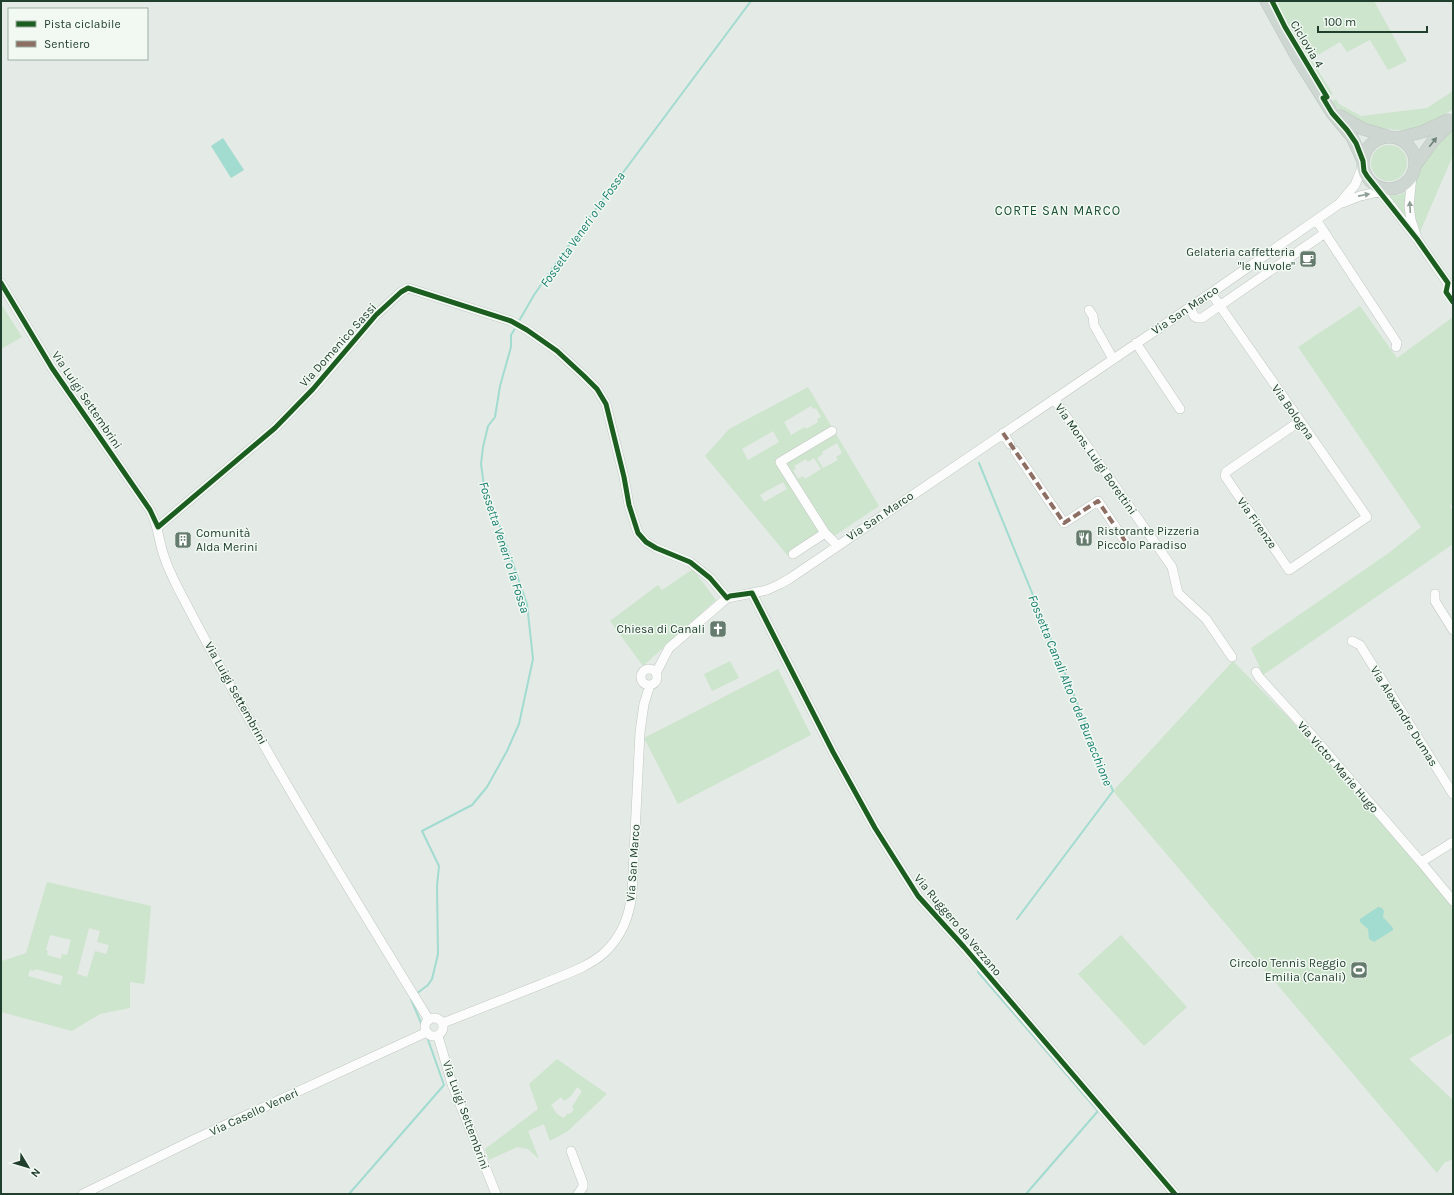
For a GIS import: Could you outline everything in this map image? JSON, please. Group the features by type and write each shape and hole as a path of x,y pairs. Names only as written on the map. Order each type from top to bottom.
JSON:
{"main road":[{"path":"1266,1 1295,54 1336,119 1352,136 1367,176 1382,189 1403,185 1414,171 1433,141 1453,120"},
{"path":"1329,108 1356,126 1376,134 1394,137 1410,146 1414,152 1414,171"},
{"path":"1363,163 1366,151 1372,143 1380,138 1422,132 1453,120"}],"street":[{"name":"Via San Marco","path":"647,684 656,680 652,671 658,657 727,598 730,596 767,590 780,584 1211,293 1339,204 1355,185 1363,163"},
{"path":"1414,171 1409,206 1411,220 1417,238"},
{"name":"Via San Marco","path":"1339,204 1382,189"},
{"path":"1382,189 1451,285"},
{"path":"1317,220 1398,343 1396,347"},
{"path":"1190,307 1194,316 1200,319 1325,233"},
{"name":"Via Luigi Settembrini","path":"1,283 52,368 145,504 158,527 166,562 181,594 209,645 292,795 429,1020"},
{"name":"Via Domenico Sassi","path":"158,527 275,428 313,389 376,315 401,292 408,288 511,321 527,330 557,351 584,376 597,389 606,404 624,477 629,505 638,533 646,542 656,548 690,562 710,578 727,598"},
{"name":"Via Bologna","path":"1211,293 1367,517"},
{"path":"1089,310 1093,316 1094,325 1113,359"},
{"path":"1136,343 1180,409"},
{"name":"Via Mons. Luigi Borettini","path":"1054,399 1172,567 1178,593 1206,619 1232,657"},
{"name":"Via Firenze","path":"1300,422 1226,472 1225,476 1289,570 1367,517"},
{"path":"832,431 780,462 825,533 837,545"},
{"path":"1003,433 1064,523 1098,501 1125,541"},
{"path":"793,554 825,533"},
{"name":"Via Ruggero da Vezzano","path":"752,593 833,752 875,828 918,896 964,947 1175,1194"},
{"path":"1435,594 1435,601 1453,630"},
{"name":"Via Alexandre Dumas","path":"1352,641 1360,645 1453,794"},
{"name":"Via San Marco","path":"443,1024 580,968 603,954 619,935 630,910 635,861 637,771 640,732 647,684 641,676 643,672 652,671"},
{"name":"Via Victor Marie Hugo","path":"1256,672 1310,733 1453,902"},
{"path":"1420,862 1453,842"},
{"path":"437,1018 443,1024 442,1032 438,1036 432,1036 425,1033 425,1027 429,1020 437,1018"},
{"name":"Via Casello Veneri","path":"83,1194 195,1139 425,1033"},
{"name":"Via Luigi Settembrini","path":"438,1036 452,1084 496,1194"},
{"path":"571,1151 583,1183 583,1187 578,1194"}],"green space":[{"path":"1273,1 1374,1 1407,61 1388,70 1370,40 1347,52 1340,42 1311,59 1333,94 1323,98"},
{"path":"1453,91 1453,109 1431,123 1406,131 1372,127 1346,116 1331,102 1336,99 1339,104 1361,116 1427,108"},
{"path":"1453,129 1453,155 1420,232 1417,229 1413,217 1415,174 1430,152"},
{"path":"1392,145 1402,150 1406,156 1406,170 1402,176 1396,180 1386,181 1376,176 1372,170 1371,160 1376,150 1382,146"},
{"path":"1407,191 1407,222 1389,196 1399,195"},
{"path":"1,304 22,337 1,349"},
{"path":"1360,306 1397,358 1453,317 1453,503 1450,506 1453,511 1453,544 1263,675 1251,648 1390,552 1421,527 1298,347"},
{"path":"808,387 879,506 831,538 825,533 788,556 705,456 729,429","holes":["811,406 813,409 816,408 821,417 817,419 818,422 791,435 784,422","773,431 779,442 748,460 742,449","837,443 842,453 836,457 838,460 823,468 817,458 823,454 822,452","814,458 821,469 805,479 803,476 798,479 793,470 796,469 794,466 806,459 808,462","783,482 787,489 764,502 760,495"]},
{"path":"693,569 716,600 643,666 610,621 658,585 662,590"},
{"path":"730,661 739,678 712,691 704,674"},
{"name":"Circolo Tennis Reggio Emilia (Canali)","path":"1233,661 1289,718 1402,844 1453,908 1453,1033 1409,1059 1453,1100 1453,1159 1444,1163 1437,1173 1113,791"},
{"path":"778,669 811,735 678,804 644,738"},
{"path":"47,882 151,906 145,980 144,984 130,982 130,1008 100,1014 72,1031 1,1012 2,961 26,953","holes":["89,928 100,931 97,942 109,945 106,954 95,951 87,977 77,974","50,935 71,940 67,955 62,954 61,959 47,955 48,951 46,950","35,969 63,976 60,985 28,976 30,970 34,971"]},
{"path":"1121,935 1187,1007 1144,1046 1078,974"},
{"path":"557,1059 607,1094 568,1131 550,1141 544,1124 528,1131 539,1159 528,1149 517,1147 489,1160 485,1149 538,1109 529,1084","holes":["577,1087 582,1091 572,1107 574,1109 564,1118 557,1114 551,1105 561,1097 564,1101 571,1096"]}],"water":[{"path":"223,138 244,170 231,178 211,146"},
{"path":"1378,907 1382,908 1384,911 1383,917 1393,928 1393,930 1374,942 1369,939 1368,929 1360,922 1360,919"}],"waterway":[{"name":"Fossetta Veneri o la Fossa","path":"519,321 534,295 563,253 751,1"},
{"name":"Fossetta Veneri o la Fossa","path":"416,994 428,985 432,979 438,954 437,886 439,866 422,831 472,805 487,787 507,751 519,724 533,659 527,604 484,486 481,464 488,426 495,417 500,386 511,347 511,335 516,327"},
{"name":"Fossetta Canali Alto o del Buracchione","path":"979,463 1113,791 1017,919"},
{"name":"Fossetta Canali Alto o del Buracchione","path":"978,972 1098,1111 1026,1194"},
{"name":"Fossetta Veneri o la Fossa","path":"411,999 424,1030"},
{"name":"Fossetta Veneri o la Fossa","path":"349,1194 444,1085 426,1034"}],"marked path":[{"path":"1003,433 1064,523 1098,501 1125,541"}],"cycle path":[{"name":"Ciclovia 4","path":"1272,1 1285,27 1327,97 1323,98 1332,113 1356,143 1363,161 1364,171 1367,176 1417,239 1448,283 1446,292 1453,302"},
{"path":"1,283 52,368 150,510 158,527 275,428 313,389 376,315 401,292 408,288 511,321 527,330 557,351 597,389 606,404 624,477 629,505 638,533 646,542 656,548 690,562 710,578 727,598 730,596 752,593 833,752 875,828 918,896 964,947 1175,1194"}],"place":[{"name":"Gelateria caffetteria \"le Nuvole\"","path":"1308,259"},
{"name":"Ristorante Pizzeria Piccolo Paradiso","path":"1084,538"},
{"name":"Comunità Alda Merini","path":"183,540"},
{"name":"Chiesa di Canali","path":"718,629"},
{"name":"Circolo Tennis Reggio Emilia (Canali)","path":"1359,970"}],"district":[{"name":"CORTE SAN MARCO","path":"1058,210"}]}
